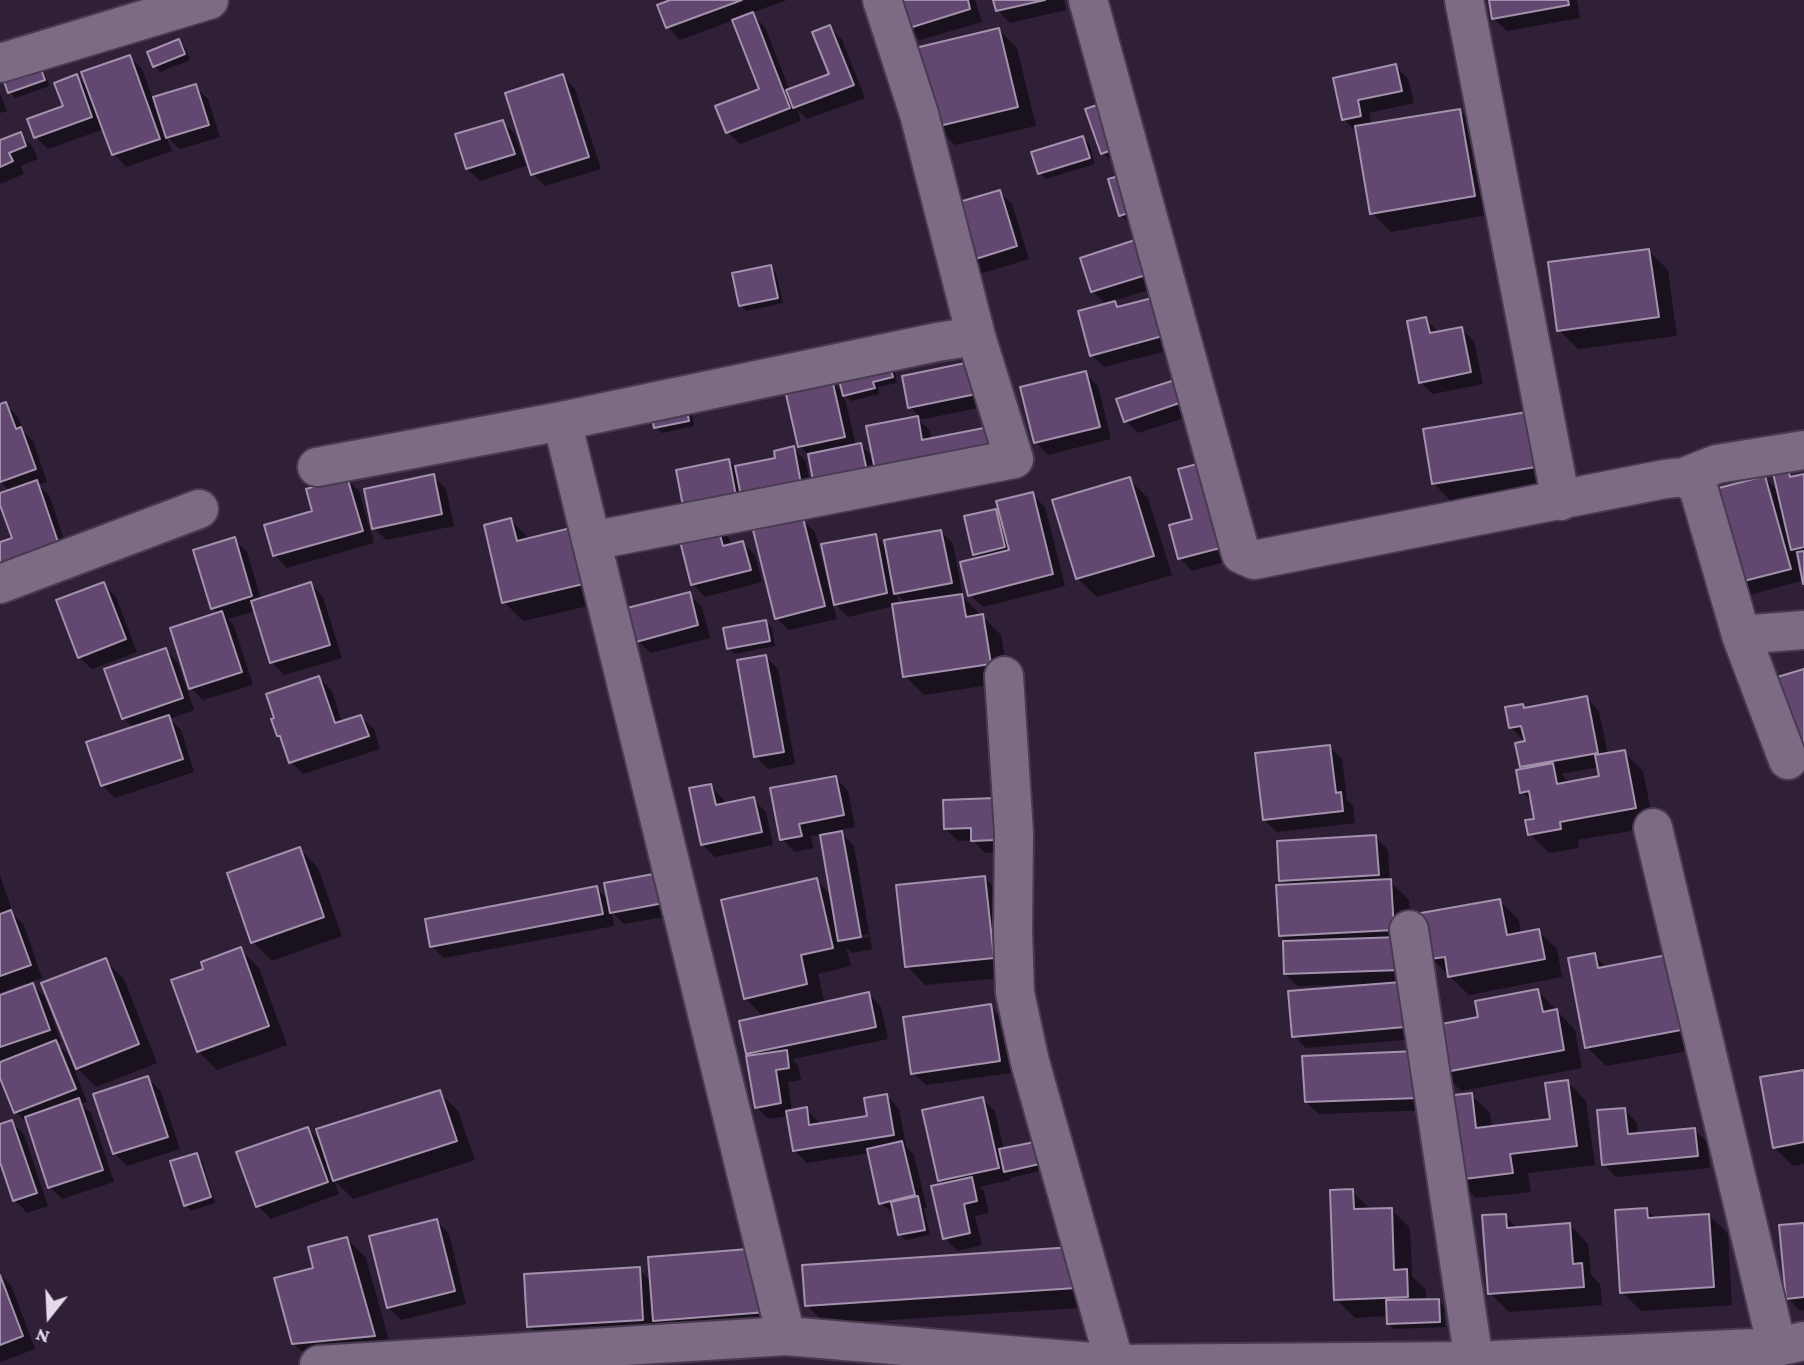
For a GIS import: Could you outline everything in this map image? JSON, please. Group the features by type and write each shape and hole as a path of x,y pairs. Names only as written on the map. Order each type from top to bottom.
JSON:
{"street":[{"path":"0,63 209,0"},
{"path":"591,541 1014,460 976,336 919,114 881,0"},
{"path":"1088,0 1241,554 1254,560 1684,477 1717,464 1804,450"},
{"path":"1464,0 1561,501"},
{"path":"317,467 562,421 976,336"},
{"path":"562,421 786,1336"},
{"path":"1684,477 1698,487 1741,635 1788,760"},
{"path":"0,584 199,509"},
{"path":"1741,635 1804,630"},
{"path":"1004,676 1014,833 1015,993 1030,1062 1115,1364"},
{"path":"319,1365 786,1336 1115,1364 1474,1361 1791,1344 1653,828"},
{"path":"1409,930 1474,1361"}],"building":[{"path":"670,0 742,0 666,28 657,5"},
{"path":"897,0 968,0 970,9 906,29"},
{"path":"993,0 1045,0 996,11"},
{"path":"1489,0 1568,0 1569,5 1492,19"},
{"path":"753,12 790,108 726,133 715,106 759,89 732,20"},
{"path":"830,25 854,85 793,108 786,90 829,74 812,32"},
{"path":"999,28 1018,107 935,127 915,48"},
{"path":"179,39 185,54 153,67 147,52"},
{"path":"130,55 160,139 112,155 81,72"},
{"path":"39,63 45,80 8,93 2,76"},
{"path":"1396,64 1402,91 1358,100 1361,116 1342,120 1333,78"},
{"path":"77,74 92,117 34,138 27,119 63,106 54,83"},
{"path":"563,74 589,157 531,175 505,93"},
{"path":"196,84 209,125 166,138 153,97"},
{"path":"1106,102 1122,146 1101,154 1085,109"},
{"path":"1460,109 1475,196 1370,214 1355,126"},
{"path":"503,120 515,154 466,169 455,134"},
{"path":"21,132 26,146 9,153 13,161 0,167 0,140"},
{"path":"1083,136 1090,158 1038,174 1031,152"},
{"path":"1129,173 1140,209 1119,216 1108,179"},
{"path":"1000,190 1017,246 966,262 949,205"},
{"path":"1147,236 1159,271 1091,292 1080,258"},
{"path":"1649,249 1659,317 1557,331 1548,262"},
{"path":"771,265 778,298 739,306 732,273"},
{"path":"1160,296 1170,334 1090,356 1078,311 1115,301 1117,307"},
{"path":"1426,317 1430,333 1462,327 1471,372 1419,383 1407,321"},
{"path":"975,361 981,393 908,408 902,376"},
{"path":"889,364 893,377 873,382 875,388 843,396 838,376"},
{"path":"1086,371 1100,427 1034,443 1020,387"},
{"path":"1184,377 1191,399 1124,422 1116,399"},
{"path":"832,379 845,437 798,447 785,390"},
{"path":"6,402 16,429 21,427 36,469 0,482 0,404"},
{"path":"686,405 689,421 654,428 651,411"},
{"path":"1533,411 1542,466 1432,484 1423,429"},
{"path":"918,416 922,440 989,427 993,447 875,470 866,426"},
{"path":"861,443 868,476 814,486 808,454"},
{"path":"794,446 801,484 741,496 735,466 775,458 774,451"},
{"path":"729,459 736,496 683,506 676,470"},
{"path":"1205,462 1228,546 1178,559 1169,525 1192,519 1178,469"},
{"path":"1788,469 1790,477 1804,474 1804,547 1791,550 1773,473"},
{"path":"434,474 442,514 372,529 364,489"},
{"path":"1765,476 1791,569 1736,583 1711,490"},
{"path":"347,477 363,531 273,556 264,525 312,511 306,489"},
{"path":"1130,477 1154,556 1076,579 1052,500"},
{"path":"37,480 60,548 2,568 0,542 12,538 0,505 0,493"},
{"path":"1033,492 1053,574 968,596 960,562 1009,550 996,501"},
{"path":"996,509 1005,547 973,555 964,516"},
{"path":"511,518 517,541 579,526 592,582 502,603 484,525"},
{"path":"803,518 825,606 775,619 753,530"},
{"path":"717,524 723,546 743,541 751,570 691,585 678,533"},
{"path":"941,530 952,583 894,594 884,540"},
{"path":"876,534 887,593 834,605 821,544"},
{"path":"235,537 252,596 211,609 193,550"},
{"path":"1804,551 1804,584 1803,584 1797,552"},
{"path":"104,582 126,639 78,658 56,600"},
{"path":"311,582 330,645 270,663 251,601"},
{"path":"690,592 698,625 636,642 627,608"},
{"path":"962,594 966,617 983,614 991,664 903,677 892,604"},
{"path":"222,611 242,672 189,689 170,628"},
{"path":"766,620 770,641 727,649 723,628"},
{"path":"166,648 183,698 122,719 104,669"},
{"path":"766,655 784,752 754,757 737,660"},
{"path":"1804,669 1804,758 1774,678"},
{"path":"319,676 335,723 361,715 369,736 289,763 271,719 274,718 266,694"},
{"path":"1587,696 1598,753 1520,767 1515,743 1525,741 1521,726 1509,728 1505,707 1523,704 1524,708"},
{"path":"169,715 183,759 101,786 86,742"},
{"path":"1330,745 1336,793 1341,792 1343,811 1263,820 1255,753"},
{"path":"1625,750 1636,808 1560,822 1561,829 1528,835 1525,820 1534,819 1529,791 1520,793 1516,770 1553,763 1557,784 1599,776 1595,755"},
{"path":"836,776 844,815 799,824 802,836 780,840 770,788"},
{"path":"711,784 716,805 754,797 762,832 701,845 689,788"},
{"path":"995,798 997,840 971,841 971,828 944,829 943,800"},
{"path":"842,831 861,937 838,941 820,835"},
{"path":"1376,835 1379,875 1279,881 1277,841"},
{"path":"300,847 324,917 251,943 227,873"},
{"path":"670,871 675,901 610,913 604,883"},
{"path":"985,876 994,958 905,967 896,885"},
{"path":"817,878 833,948 801,955 807,984 744,999 721,900"},
{"path":"1391,879 1394,930 1279,936 1276,885"},
{"path":"597,886 603,914 430,947 425,919"},
{"path":"1500,899 1507,935 1539,929 1545,959 1448,977 1445,957 1430,959 1421,913"},
{"path":"11,910 31,965 0,976 0,914"},
{"path":"1400,937 1401,970 1284,974 1283,941"},
{"path":"241,947 269,1026 197,1052 171,980 203,969 201,962"},
{"path":"1595,953 1598,968 1667,955 1681,1030 1585,1048 1568,958"},
{"path":"106,958 139,1044 76,1069 41,983"},
{"path":"1401,982 1405,1027 1292,1037 1288,991"},
{"path":"33,983 50,1030 0,1047 0,995"},
{"path":"1538,989 1543,1012 1557,1009 1564,1050 1440,1073 1431,1026 1478,1017 1475,1001"},
{"path":"869,992 876,1027 746,1054 739,1021"},
{"path":"991,1004 1000,1061 911,1074 903,1017"},
{"path":"56,1040 76,1089 14,1113 0,1078 0,1062"},
{"path":"787,1050 789,1068 776,1070 781,1103 755,1108 746,1056"},
{"path":"1417,1051 1419,1098 1305,1102 1302,1056"},
{"path":"1804,1070 1804,1142 1773,1148 1760,1077"},
{"path":"148,1076 168,1137 113,1154 93,1094"},
{"path":"1568,1080 1577,1146 1510,1154 1513,1173 1456,1180 1445,1096 1472,1093 1476,1128 1550,1119 1545,1083"},
{"path":"440,1090 457,1141 333,1181 316,1129"},
{"path":"887,1094 894,1135 793,1151 786,1111 807,1107 809,1125 867,1116 864,1098"},
{"path":"983,1097 999,1168 938,1181 922,1110"},
{"path":"79,1098 103,1170 48,1188 25,1117"},
{"path":"1625,1108 1628,1134 1695,1128 1698,1156 1602,1165 1597,1110"},
{"path":"12,1120 37,1193 13,1201 0,1162 0,1124"},
{"path":"308,1127 328,1182 256,1207 236,1152"},
{"path":"902,1141 915,1195 879,1204 867,1149"},
{"path":"1040,1141 1044,1163 1004,1172 999,1149"},
{"path":"197,1153 211,1197 184,1206 170,1161"},
{"path":"972,1177 977,1201 964,1204 970,1233 943,1239 931,1186"},
{"path":"1353,1189 1354,1209 1392,1208 1394,1270 1407,1269 1408,1297 1334,1300 1330,1190"},
{"path":"918,1196 925,1230 898,1235 891,1202"},
{"path":"1647,1208 1648,1218 1709,1214 1714,1287 1620,1293 1615,1210"},
{"path":"1506,1214 1507,1228 1570,1223 1573,1264 1582,1263 1584,1287 1488,1294 1482,1215"},
{"path":"437,1219 455,1291 387,1308 369,1236"},
{"path":"1804,1223 1804,1297 1786,1299 1779,1225"},
{"path":"347,1237 375,1336 292,1344 274,1278 313,1268 308,1247"},
{"path":"1073,1247 1076,1288 805,1306 802,1265"},
{"path":"761,1248 767,1312 653,1321 648,1257"},
{"path":"640,1267 643,1320 527,1327 524,1274"},
{"path":"0,1275 23,1336 0,1345"},
{"path":"1439,1299 1440,1322 1387,1324 1386,1300"}]}
